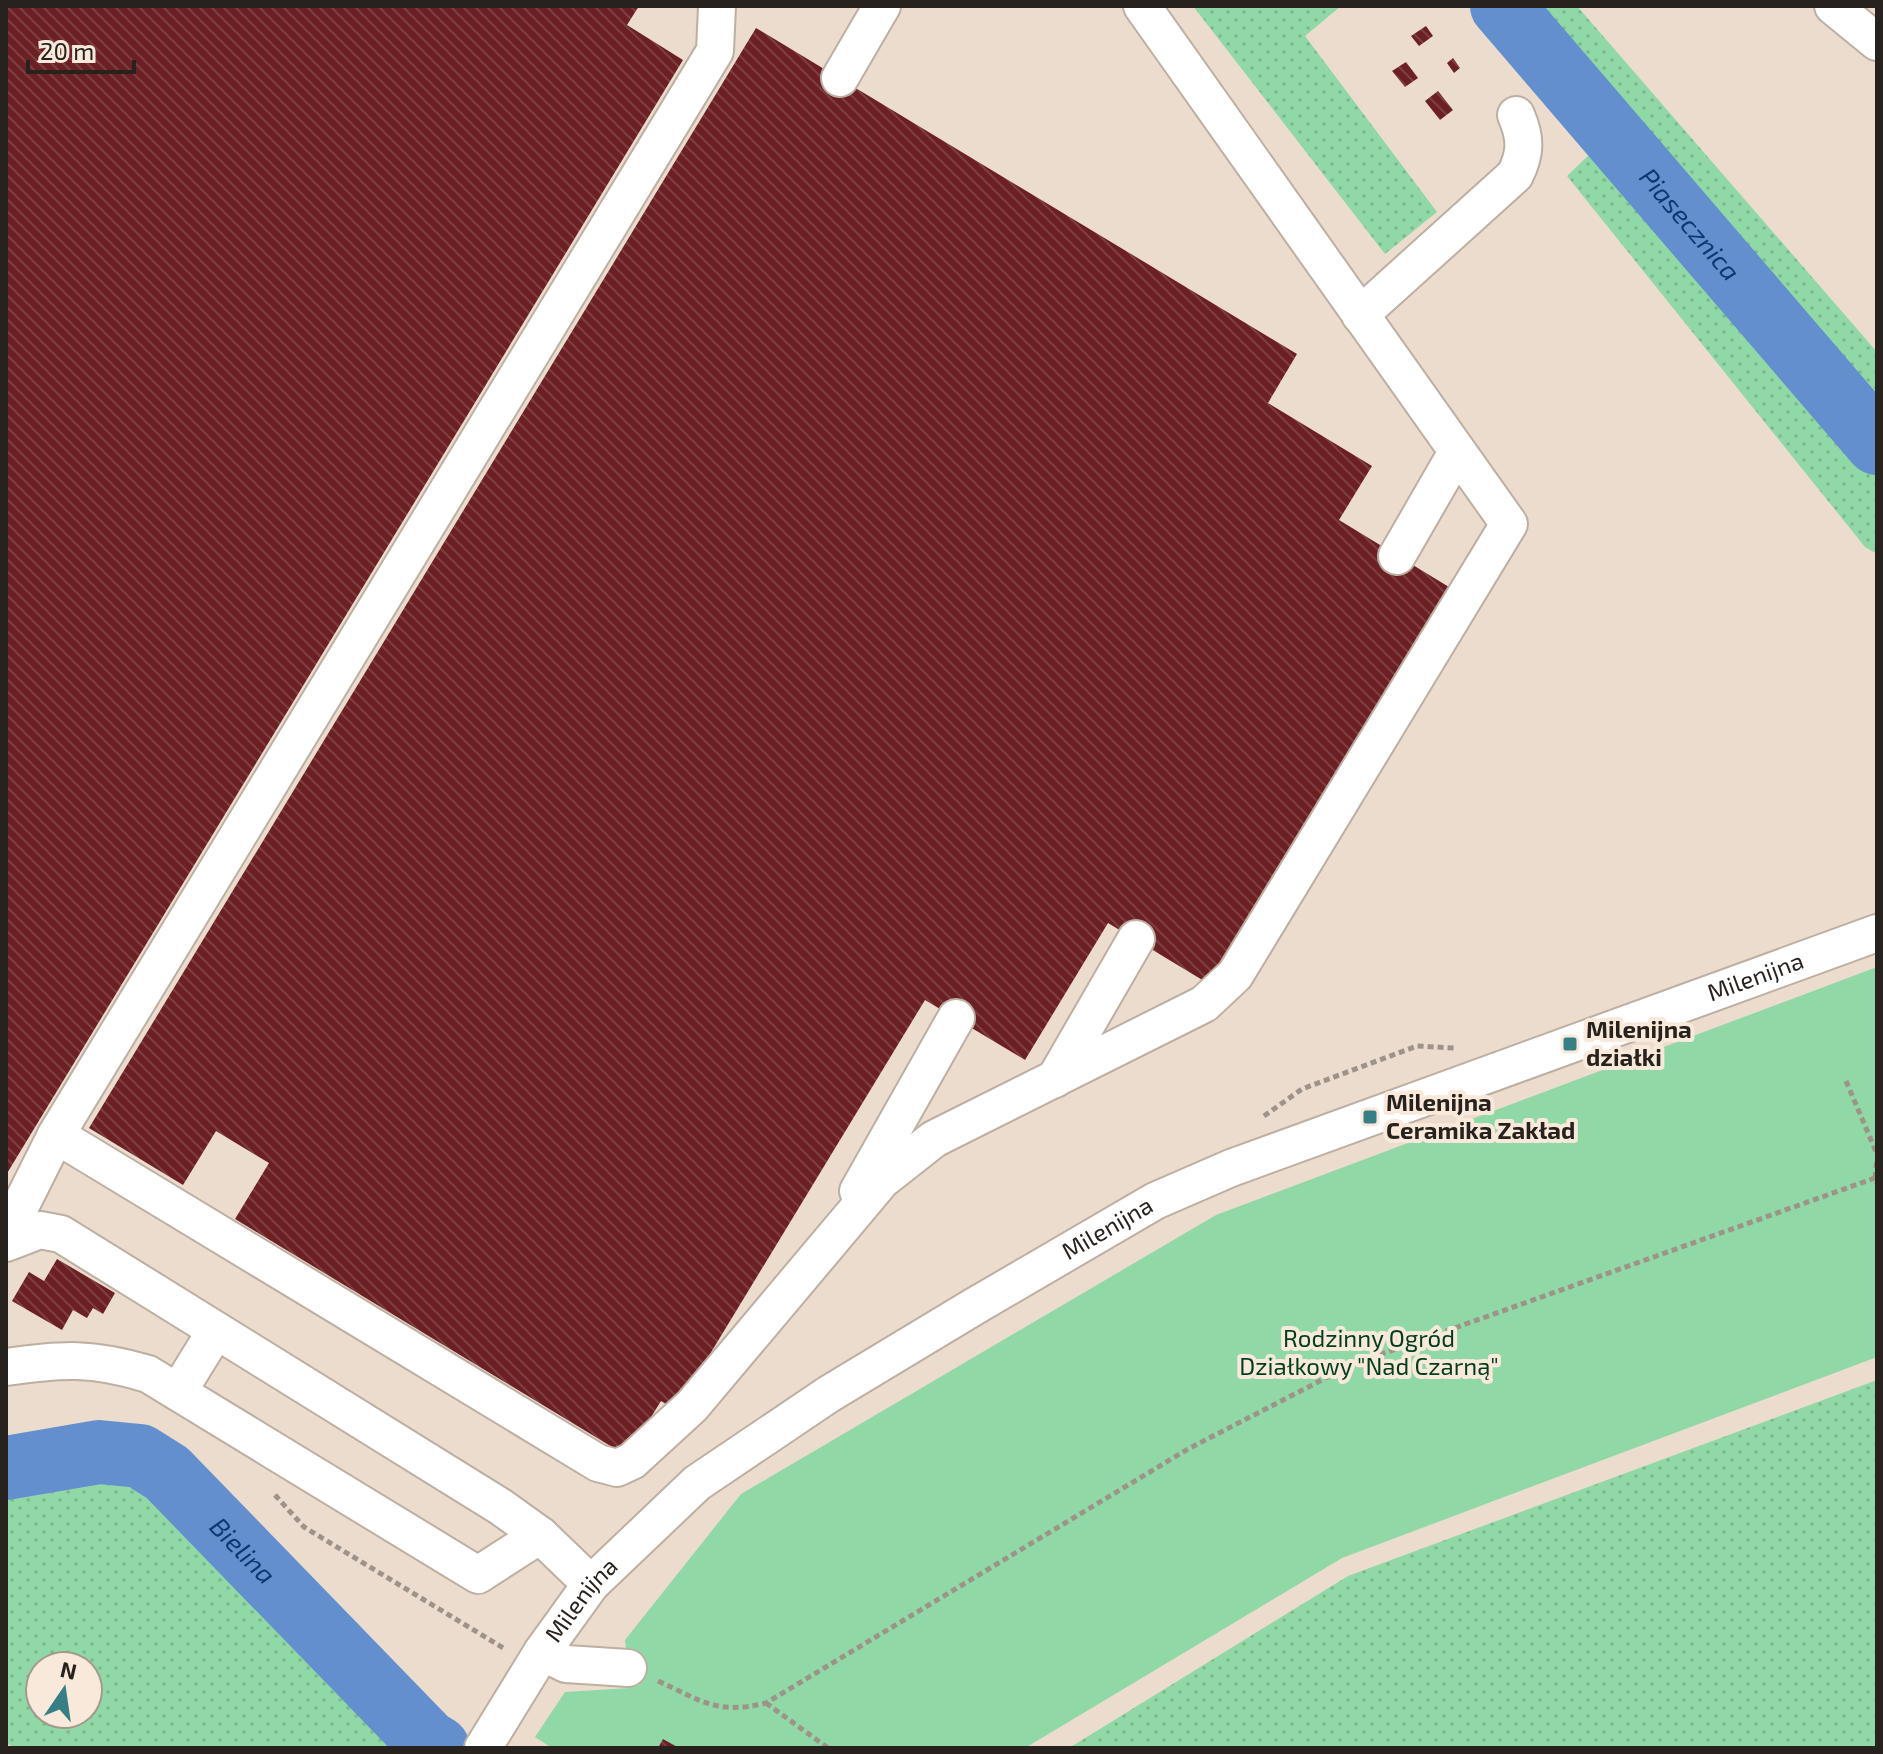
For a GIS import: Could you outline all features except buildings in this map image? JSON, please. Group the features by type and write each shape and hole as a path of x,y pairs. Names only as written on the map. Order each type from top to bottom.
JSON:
{"street":[{"path":"6,1235 56,1135 715,51 717,6"},
{"path":"840,78 882,6"},
{"path":"56,1135 598,1463 617,1468 632,1461 692,1406 882,1180 934,1139 1204,1004 1242,964 1509,524 1142,6"},
{"path":"1833,6 1877,42"},
{"path":"1360,315 1515,175 1523,158 1525,135 1516,115"},
{"path":"1397,556 1457,452"},
{"name":"Milenijna","path":"486,1742 542,1652 591,1584 697,1483 829,1394 1155,1201 1231,1168 1877,933"},
{"path":"1055,1079 1136,939"},
{"path":"826,1247 956,1018"},
{"path":"6,1243 40,1230 61,1234 501,1507 540,1535 591,1584"},
{"path":"178,1392 215,1332"},
{"path":"6,1367 68,1359 109,1363 148,1374 478,1575 540,1535"},
{"path":"542,1652 566,1664 628,1668"}],"path":[{"path":"628,1668 713,1706 736,1710 766,1703 1188,1449 1351,1365 1876,1180 1877,1156 1846,1081"},
{"path":"766,1703 828,1748"}],"green space":[{"path":"1193,6 1341,6 1305,36 1437,212 1385,254"},
{"path":"1468,6 1577,6 1877,352 1877,554 1865,547 1567,176 1591,153"},
{"name":"Rodzinny Ogród Działkowy \"Nad Czarną\"","path":"1877,967 1877,1357 1342,1558 1025,1748 552,1748 535,1737 565,1692 630,1688 625,1640 741,1494 1216,1215"},
{"path":"1877,1380 1877,1748 1069,1748 1348,1576"},
{"path":"98,1465 136,1470 157,1485 409,1748 15,1748 6,1743 6,1482"}],"waterway":[{"name":"Piasecznica","path":"1502,6 1877,443"},
{"name":"Bielina","path":"6,1468 99,1452 140,1456 167,1473 428,1742 438,1748"}],"place":[{"name":"Milenijna działki","path":"1570,1044"},
{"name":"Milenijna Ceramika Zakład","path":"1370,1117"}]}
